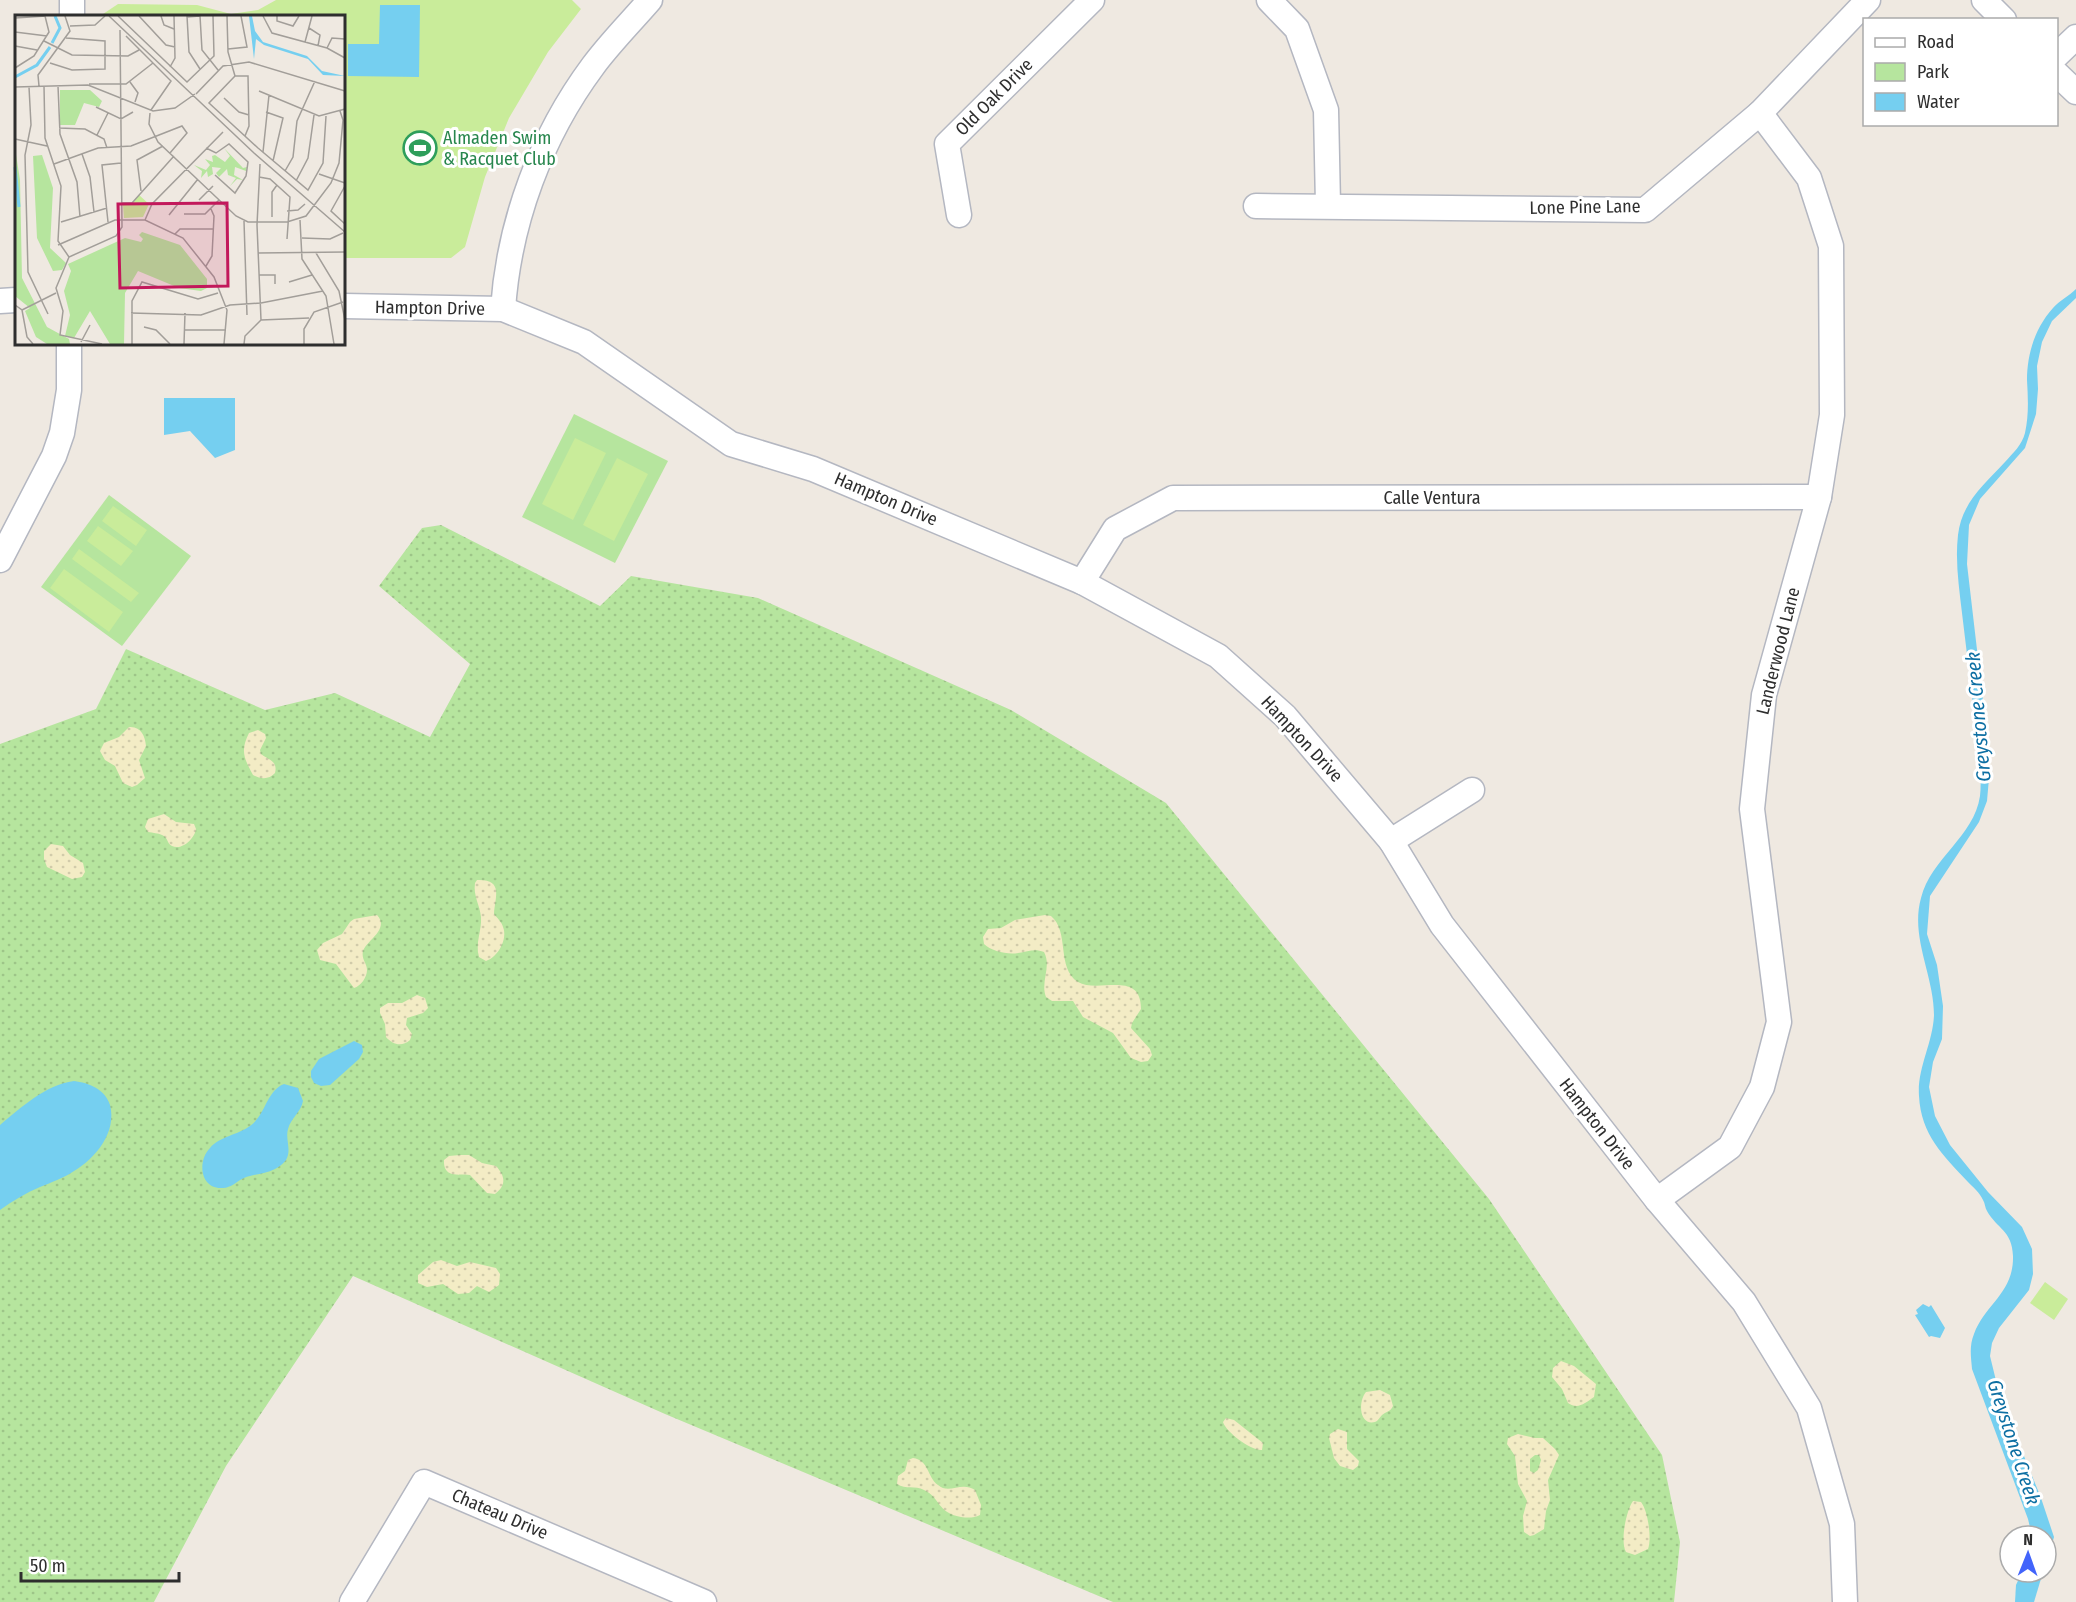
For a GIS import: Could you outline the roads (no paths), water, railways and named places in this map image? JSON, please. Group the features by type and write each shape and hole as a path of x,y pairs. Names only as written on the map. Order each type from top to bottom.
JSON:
{"street":[{"path":"503,309 506,278 516,226 533,173 555,126 593,65 650,0"},
{"name":"Old Oak Drive","path":"959,215 947,144 1092,0"},
{"path":"1269,0 1297,29 1326,110 1328,205"},
{"name":"Lone Pine Lane","path":"1256,206 1645,210 1760,113 1868,0"},
{"path":"1984,0 2002,18"},
{"path":"2058,54 2076,37"},
{"path":"2058,75 2076,92"},
{"name":"Landerwood Lane","path":"1657,1200 1730,1148 1762,1086 1779,1022 1752,809 1764,695 1819,497 1832,415 1831,246 1809,178 1760,113"},
{"path":"0,301 15,300"},
{"name":"Hampton Drive","path":"345,306 503,309 584,342 731,444 813,469 1082,582 1218,656 1285,716 1391,841 1442,925 1657,1200 1744,1302 1809,1408 1842,1524 1845,1602"},
{"path":"0,560 54,456 62,433 69,390 69,345"},
{"name":"Calle Ventura","path":"1082,582 1115,529 1173,498 1819,497"},
{"path":"1391,841 1472,790"},
{"name":"Chateau Drive","path":"352,1602 424,1482 676,1597 704,1602"}],"water":[{"path":"380,5 420,5 419,77 348,76 348,44 379,44"},
{"name":"Greystone Creek","path":"2076,289 2076,298 2052,321 2042,342 2037,366 2036,414 2025,448 1980,499 1969,525 1967,564 1988,744 1987,801 1979,822 1930,896 1927,934 1937,965 1943,1006 1942,1039 1933,1062 1929,1087 1935,1116 1950,1145 1988,1192 2022,1227 2032,1249 2033,1274 2029,1290 1999,1328 1992,1343 1990,1356 2000,1397 2050,1524 2029,1524 1972,1369 1972,1338 1985,1314 2009,1280 2012,1269 2012,1247 2007,1235 1987,1211 1980,1195 1935,1144 1924,1122 1919,1096 1920,1075 1931,1036 1934,1015 1933,1000 1920,942 1918,913 1926,884 1970,824 1980,796 1981,783 1958,574 1957,545 1960,523 1975,495 2022,441 2027,420 2027,370 2030,351 2041,324 2058,303"},
{"path":"164,398 235,398 235,450 215,458 190,431 164,435"},
{"path":"354,1041 362,1045 363,1052 359,1059 330,1085 321,1086 314,1083 311,1071 319,1059"},
{"path":"74,1081 96,1088 108,1099 110,1125 103,1143 82,1166 9,1203 0,1210 0,1125 25,1104 44,1092 63,1083"},
{"path":"284,1084 298,1088 303,1101 288,1129 286,1160 275,1169 244,1178 229,1187 215,1187 209,1184 205,1180 202,1167 210,1148 250,1126 260,1116 273,1092"},
{"path":"1923,1304 1929,1307 1931,1305 1945,1328 1940,1338 1929,1337 1915,1315 1918,1314 1916,1310"},
{"path":"2039,1584 2034,1602 2015,1602 2016,1585"}],"place":[{"name":"Almaden Swim & Racquet Club","path":"420,148"}]}
